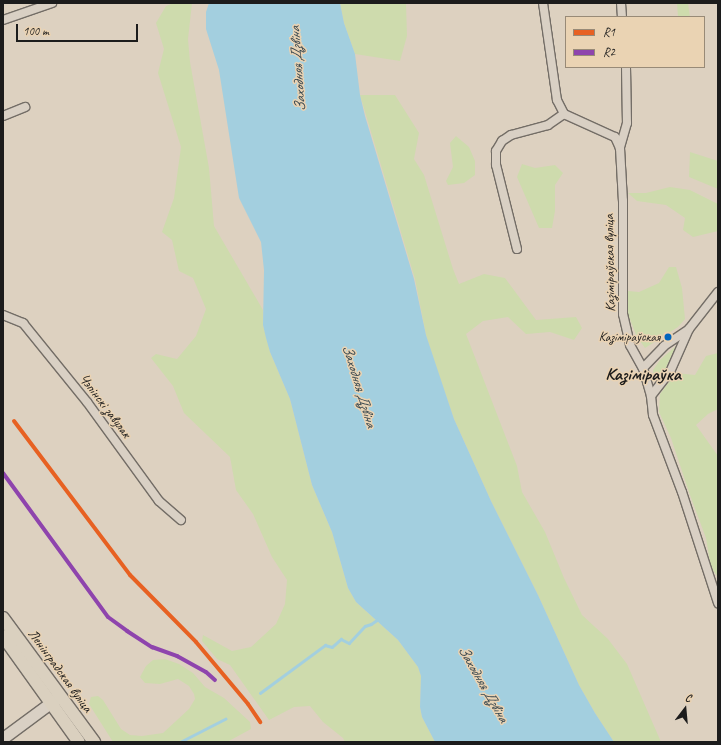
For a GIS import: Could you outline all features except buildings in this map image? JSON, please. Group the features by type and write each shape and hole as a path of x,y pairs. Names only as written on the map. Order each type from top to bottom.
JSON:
{"main road":[{"name":"Ленінградская вуліца","path":"3,618 55,699 79,742"},
{"name":"Ленінградская вуліца","path":"3,636 55,699 94,742"},
{"path":"3,738 55,699"}],"street":[{"path":"3,20 52,3"},
{"path":"543,3 557,100 564,114 615,137 620,148"},
{"path":"621,3 622,16"},
{"name":"Казіміраўская вуліца","path":"626,68 627,123 620,148 623,201 623,314 630,345 643,368 651,396 653,415 682,492 718,603"},
{"path":"3,116 24,107"},
{"path":"517,249 496,165 496,151 502,141 511,135 548,125 564,114"},
{"path":"643,368 664,346 689,328 718,292"},
{"name":"Чэпінскі завулак","path":"3,315 23,322 88,402 159,501 181,520"},
{"path":"651,396 670,372 689,328"}],"green space":[{"path":"174,3 192,3 188,39 190,62 209,168 214,226 263,310 263,325 270,352 290,399 312,485 332,532 348,588 356,602 398,640 418,667 421,676 420,707 422,717 435,742 345,742 343,738 323,722 310,706 294,707 269,720 230,665 217,659 202,641 203,635 232,651 251,647 276,624 285,604 287,580 272,557 253,514 236,490 230,457 184,413 173,386 151,358 156,354 177,359 196,336 206,309 193,278 179,271 172,240 162,232 174,198 181,147 158,73 164,49 156,23 166,6"},
{"path":"340,3 406,3 407,36 400,61 355,54 344,23"},
{"path":"677,3 688,3 690,16 678,16"},
{"path":"360,95 395,95 419,133 414,159 424,175 459,284 484,274 505,278 536,320 576,317 582,328 574,340 550,332 526,334 508,317 483,321 466,334 517,466 522,492 545,532 564,578 582,615 608,639 627,664 661,742 614,742 579,685 538,595 491,501 454,419 426,335 415,279"},
{"path":"456,136 469,147 475,161 475,175 464,183 448,185 446,181 453,167 450,143"},
{"path":"690,152 718,161 718,189 689,177"},
{"path":"522,164 535,168 555,165 563,173 555,185 555,211 552,228 539,228 517,177"},
{"path":"670,187 690,190 718,204 718,231 693,237 683,230 685,218 666,205 637,201 628,193 646,193"},
{"path":"669,267 676,267 682,288 685,319 678,327 645,348 637,337 627,312 628,291 639,292 659,283"},
{"path":"676,346 663,374 658,379 654,377 653,370 660,360"},
{"path":"718,353 718,409 708,414 696,425 718,456 718,577 711,568 706,538 671,438 659,412 660,394 676,373 695,375 706,356"},
{"path":"165,659 179,664 193,673 205,687 224,698 250,722 251,729 227,742 113,742 89,704 91,697 98,696 103,700 121,729 130,735 142,736 163,733 189,709 195,699 189,686 178,679 160,684 145,683 140,677 146,666 153,660"}],"water":[{"name":"Заходняя Дзвіна","path":"209,3 340,3 344,23 355,54 360,95 365,116 414,279 426,335 454,419 491,501 538,595 579,685 614,742 435,742 422,717 420,707 421,676 418,667 398,640 356,602 348,588 332,532 312,485 290,399 270,352 266,338 263,325 264,270 261,242 239,198 219,70 206,29 206,12"}],"waterway":[{"path":"260,693 325,645 332,647 341,639 349,643 365,626 377,620"},
{"path":"180,742 225,719"}],"transit line":[{"name":"R1","path":"14,421 130,575 196,642 248,704 260,722"},
{"name":"R2","path":"3,473 108,617 152,647 177,656 206,672 215,680"}],"place":[{"name":"Казіміраўская","path":"668,337"}],"district":[{"name":"Казіміраўка","path":"643,374"}]}
